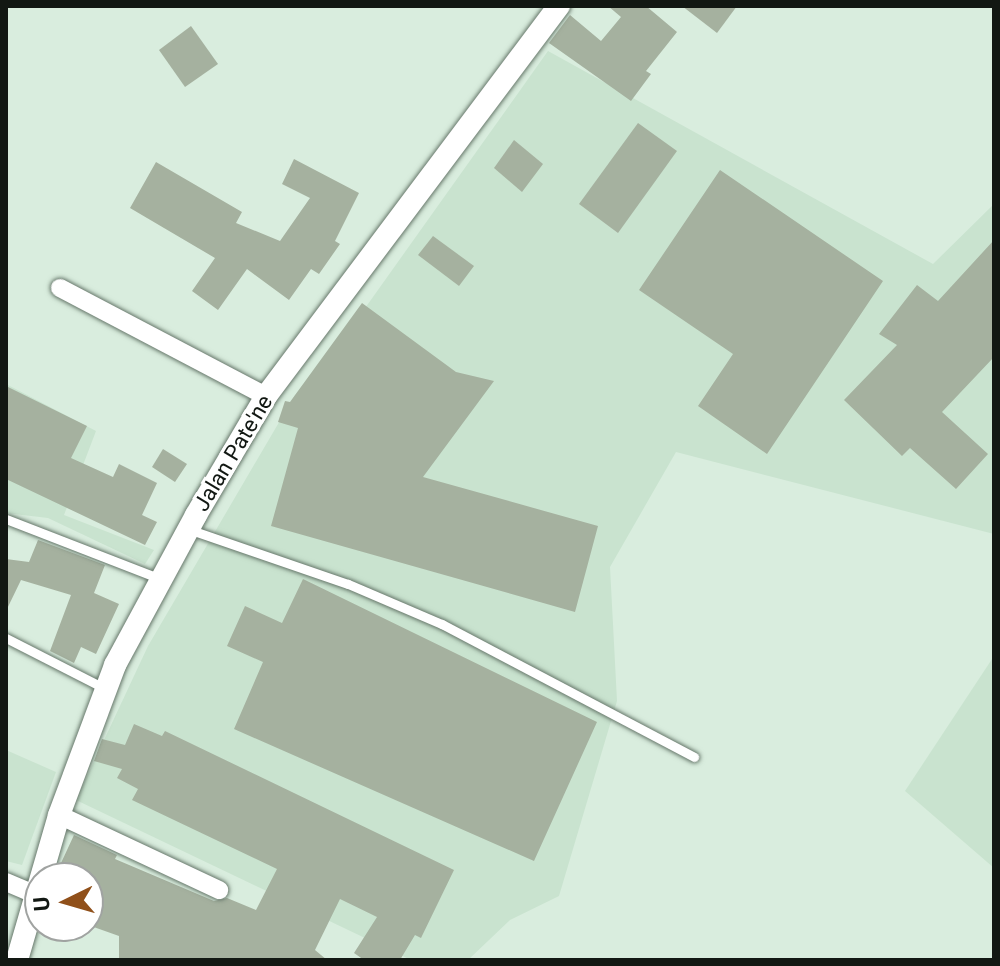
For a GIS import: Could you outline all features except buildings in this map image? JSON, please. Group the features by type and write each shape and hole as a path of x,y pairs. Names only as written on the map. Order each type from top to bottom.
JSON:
{"street":[{"name":"Jalan Pate'ne","path":"44,862 106,689 188,529 266,396 559,6"},
{"path":"60,288 266,396"},
{"path":"59,815 219,890"},
{"name":"Jalan Pate'ne","path":"17,960 24,933"}],"lane":[{"path":"6,519 161,579"},
{"path":"188,529 348,584 442,624 694,757"},
{"path":"6,638 106,689"}],"shaded area":[{"path":"548,51 933,264 994,204 994,534 676,452 610,567 617,701 559,896 510,920 468,960 411,960 76,800 148,646 295,395 368,304"},
{"path":"6,384 96,431 64,515 154,550 145,564 48,518 6,513"},
{"path":"994,656 994,868 905,791"},
{"path":"6,750 56,772 22,865 6,861"}]}
